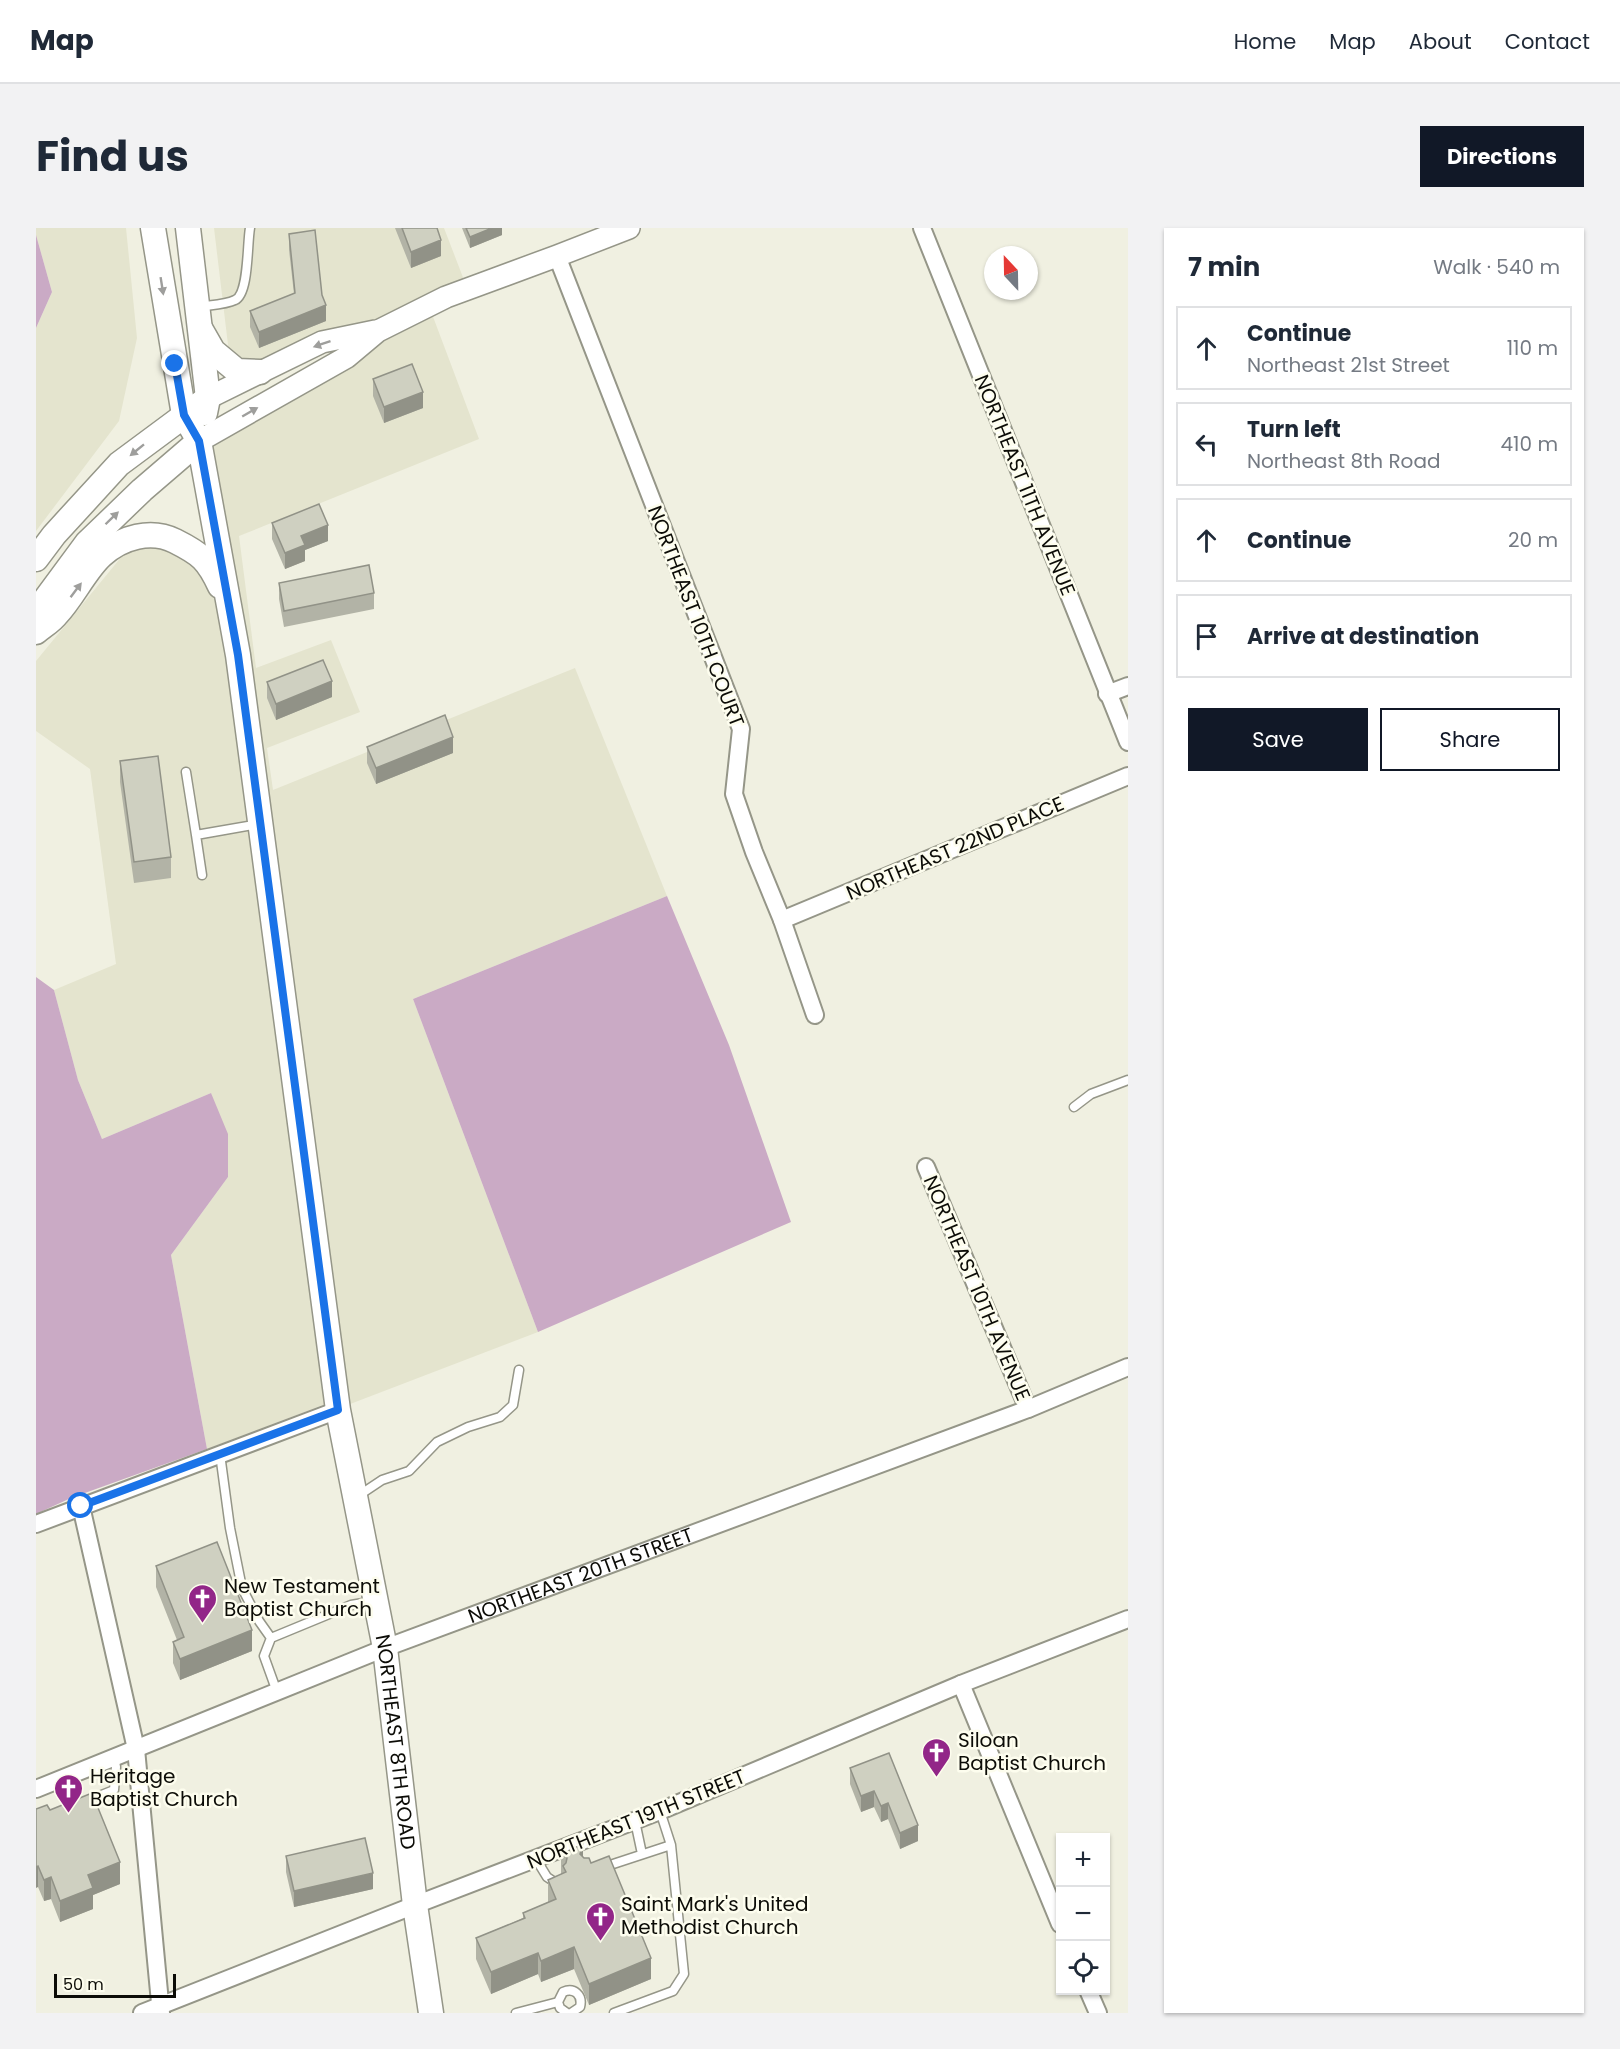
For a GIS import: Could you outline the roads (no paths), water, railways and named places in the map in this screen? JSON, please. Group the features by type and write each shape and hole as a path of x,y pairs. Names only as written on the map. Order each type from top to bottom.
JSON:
{"main road":[{"path":"153,228 184,415"},
{"name":"NORTHEAST 8TH ROAD","path":"188,228 208,398 199,441"},
{"path":"199,318 213,351 237,371 260,372"},
{"path":"36,559 54,535 119,464 208,398"},
{"name":"NORTHEAST 8TH ROAD","path":"184,415 199,441 230,608 338,1410 385,1648 415,1905 431,2013"},
{"path":"36,612 87,543 150,483 199,441"},
{"path":"36,632 57,615 101,555 132,538 146,535 161,536 172,540 195,551 207,561 230,608"}],"street":[{"path":"199,441 347,357 378,331 446,297 629,228"},
{"name":"NORTHEAST 11TH AVENUE","path":"922,228 1128,742"},
{"name":"NORTHEAST 10TH COURT","path":"557,256 741,729 734,794 815,1015"},
{"path":"208,398 322,342 378,331"},
{"path":"1107,694 1128,686"},
{"name":"NORTHEAST 22ND PLACE","path":"782,920 1128,776"},
{"name":"NORTHEAST 10TH AVENUE","path":"926,1167 1028,1409"},
{"name":"NORTHEAST 20TH STREET","path":"36,1789 385,1648 1028,1409 1128,1367"},
{"path":"36,1524 338,1410"},
{"path":"81,1506 136,1749 161,2009"},
{"name":"NORTHEAST 19TH STREET","path":"142,2013 161,2009 415,1905 635,1821 962,1684 1128,1619"},
{"path":"962,1684 1056,1914"},
{"path":"1090,1995 1098,2013"}],"lane":[{"path":"199,318 241,297 245,285 250,228"},
{"path":"186,772 202,875"},
{"path":"196,834 259,824"},
{"path":"1074,1107 1091,1094 1128,1080"},
{"path":"355,1498 382,1480 409,1471 437,1442 468,1427 500,1417 513,1405 519,1370"},
{"path":"220,1454 230,1527 242,1588 259,1621 271,1638"},
{"path":"277,1692 264,1656 271,1638 351,1605 375,1601"},
{"path":"75,1806 114,1790 116,1767 114,1757"},
{"path":"614,2013 673,1991 684,1974 671,1845 660,1811"},
{"path":"635,1821 642,1854"},
{"path":"597,1869 671,1845"},
{"path":"536,1859 547,1877 556,1883 561,1881"},
{"path":"566,1990 577,1993 581,2000 577,2010 569,2013 560,2008 558,2002 560,1995 566,1990"},
{"path":"516,2013 558,2002"}],"place":[{"name":"New Testament Baptist Church","path":"203,1624"},
{"name":"Siloan Baptist Church","path":"937,1778"},
{"name":"Heritage Baptist Church","path":"69,1814"},
{"name":"Saint Mark's United Methodist Church","path":"600,1942"}]}
